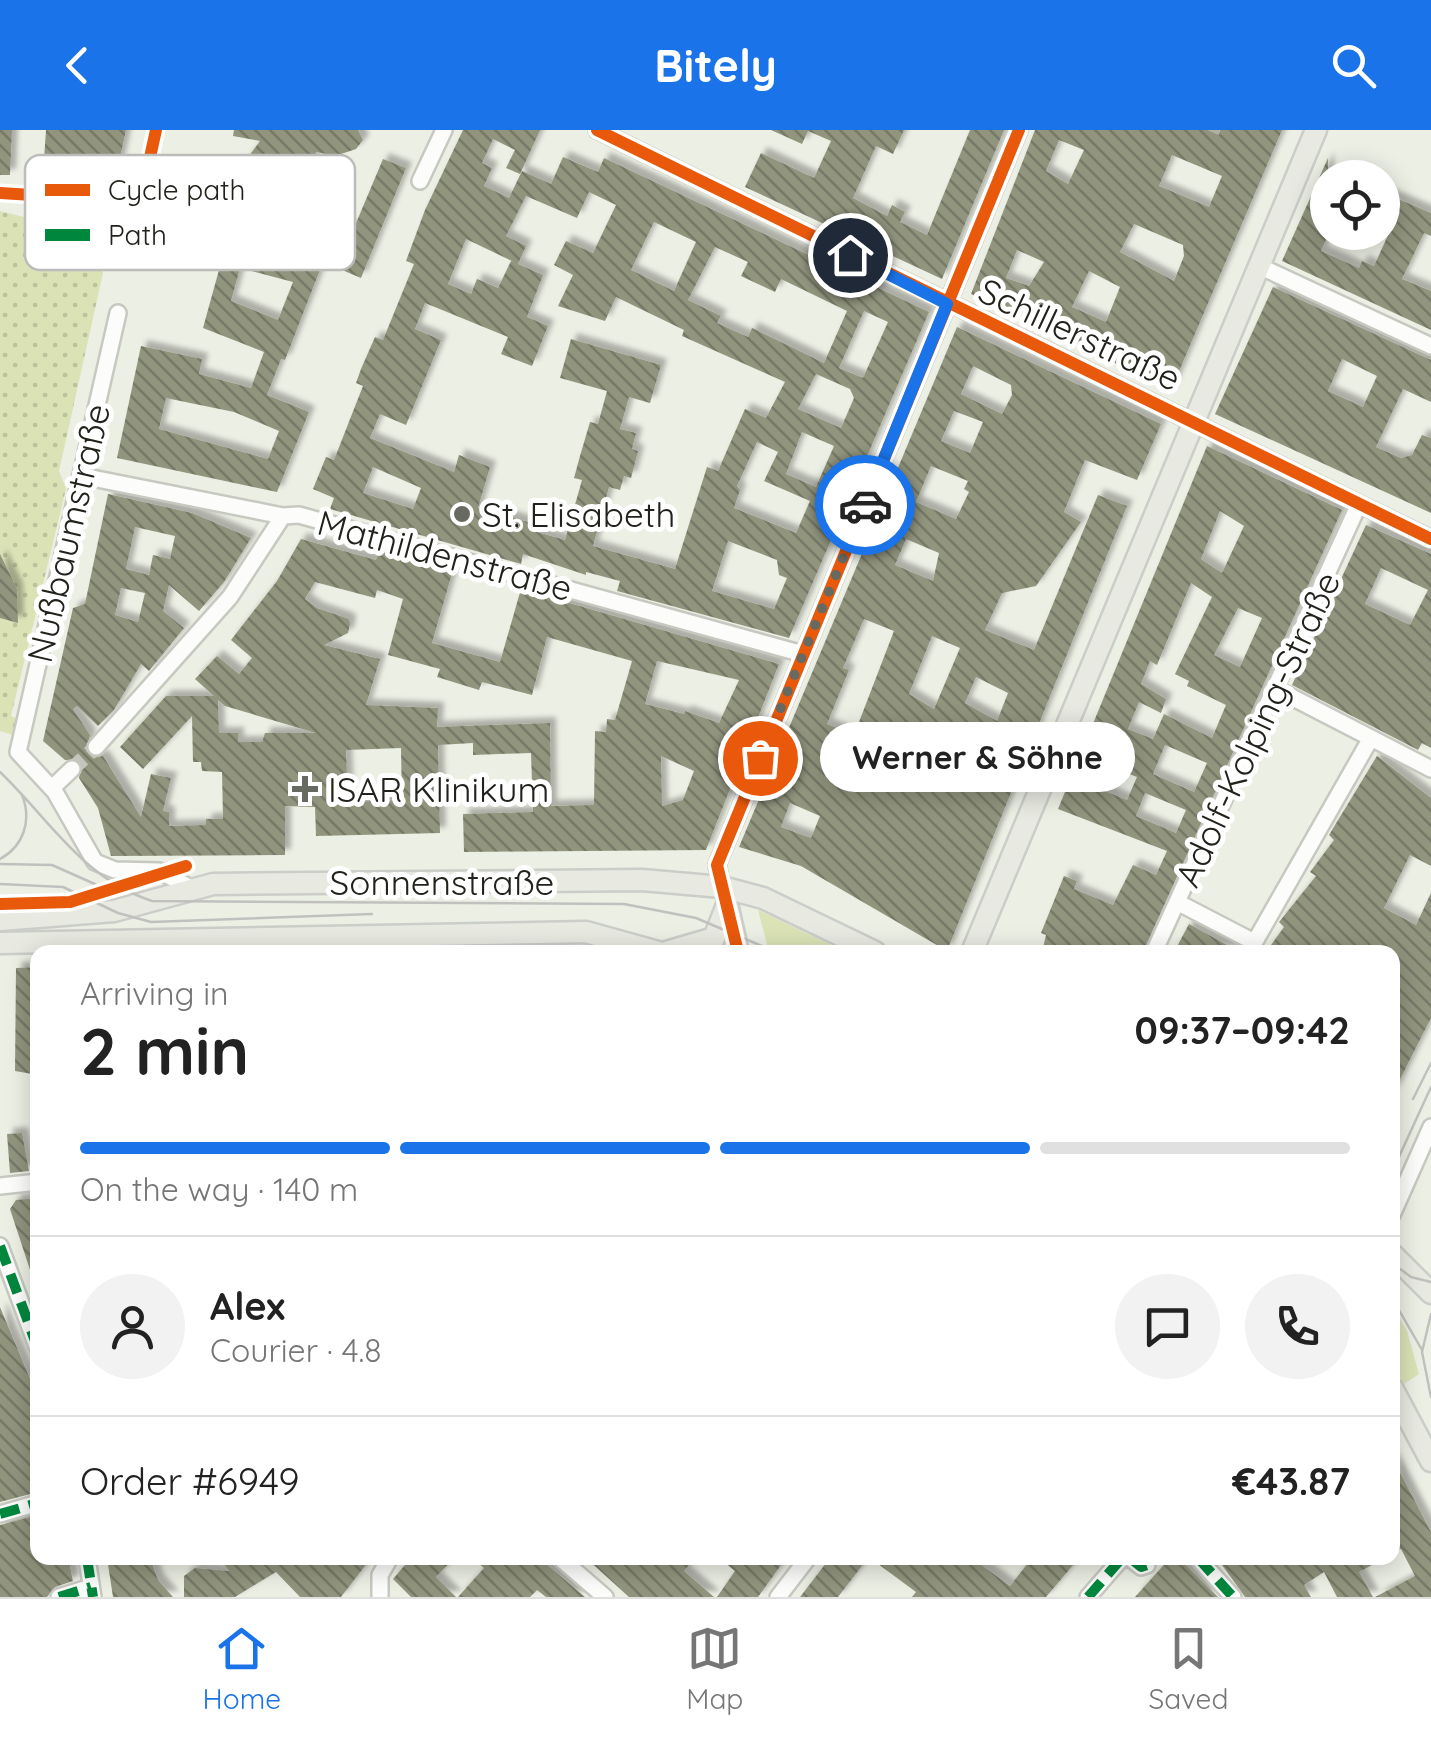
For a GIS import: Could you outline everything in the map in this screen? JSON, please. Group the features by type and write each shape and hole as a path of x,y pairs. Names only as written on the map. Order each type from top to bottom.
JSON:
{"main road":[{"path":"975,945 1316,130"},
{"name":"Sonnenstraße","path":"0,920 114,911 191,888 290,881 642,880 776,902 861,945"},
{"path":"690,945 714,938 724,896"},
{"path":"724,896 736,945"},
{"name":"Sonnenstraße","path":"0,943 586,932 633,945"},
{"path":"1400,1262 1431,1294"},
{"path":"1400,1403 1431,1461"}],"street":[{"path":"420,181 444,130"},
{"name":"Schillerstraße","path":"596,130 1431,539"},
{"path":"724,896 717,864 1019,130"},
{"path":"1258,266 1431,346"},
{"name":"Nußbaumstraße","path":"52,788 18,752 118,313"},
{"name":"Mathildenstraße","path":"82,476 283,516 299,514 803,654"},
{"name":"Adolf-Kolping-Straße","path":"1157,945 1358,504"},
{"path":"96,747 230,598 283,516"},
{"path":"1276,688 1431,769"},
{"path":"1254,945 1371,738"},
{"path":"72,769 52,788 95,862 115,870 159,871 191,888"},
{"path":"1178,902 1247,945"},
{"path":"1400,1197 1431,1126"},
{"path":"0,1186 30,1183"},
{"path":"0,1246 30,1328"},
{"path":"4,1315 22,1308"},
{"path":"0,1514 30,1505"},
{"path":"60,1597 92,1592 88,1565"},
{"path":"379,1590 388,1565"},
{"path":"568,1565 605,1597"},
{"path":"778,1597 803,1565"},
{"path":"1088,1597 1116,1565"},
{"path":"1204,1565 1233,1597"}],"green space":[{"path":"0,211 25,217 25,270 103,273 59,471 66,489 11,716 18,719 13,735 0,731"},
{"path":"758,910 831,945 767,945"},
{"path":"1400,1319 1419,1374 1404,1384 1400,1377"}],"building":[{"path":"0,130 12,130 10,175 0,175"},
{"path":"46,130 126,130 121,155 44,155"},
{"path":"234,130 358,130 363,140 356,149 338,155 250,155 260,141 233,136"},
{"path":"463,130 540,130 520,174 506,168 515,150 493,139 482,163 492,168 484,186 509,198 522,171 551,184 563,157 598,172 604,158 929,312 789,638 617,591 620,581 586,575 523,554 521,564 330,509 334,498 313,489 326,457 334,460 363,386 356,383 361,369 375,337 383,340 414,264 406,261","holes":["589,192 616,205 593,253 566,241 554,265 573,275 558,306 605,321 616,297 684,330 682,336 785,382 766,418 745,409 718,471 707,467 675,569 593,546 609,487 620,490 624,476 631,478 638,451 632,449 636,433 620,429 629,397 650,403 661,365 571,339 560,378 607,391 598,424 590,422 580,456 574,478 582,480 565,540 537,532 539,525 478,508 490,467 459,455 454,472 370,438 380,414 406,425 441,340 415,329 425,303 508,337 501,354 532,366 548,326 527,317 543,275 518,264 526,246 506,236 526,196 577,218","654,222 696,242 674,291 631,270","466,239 514,262 511,261 498,288 477,279 471,294 448,284","715,247 748,262 741,276 775,292 781,279 847,311 824,363 752,328 748,337 717,323 721,316 688,300","864,311 888,322 863,378 839,368","816,374 850,389 854,398 841,428 798,409","802,432 834,446 816,487 786,474","757,442 778,452 764,481 810,501 796,533 734,508 740,490 737,486","373,467 421,488 413,509 363,493","728,541 777,560 779,575 787,578 774,609 712,591"]},
{"path":"771,130 904,130 893,154 876,146 853,198 887,216 892,205 905,212 900,222 927,235 970,130 1004,130 942,279 745,187 761,153 814,178 831,141 808,131 802,144"},
{"path":"1035,130 1208,130 1219,135 1220,130 1282,130 1171,390 971,294","holes":["1059,140 1084,150 1068,184 1046,171","1172,155 1222,176 1209,207 1159,186","1134,224 1183,245 1184,256 1174,281 1120,252","1017,250 1044,262 1029,286 1006,278","1089,271 1120,287 1106,322 1072,307"]},
{"path":"383,159 406,168 361,278 342,270 355,270 355,226"},
{"path":"1310,198 1310,250 1321,250 1359,268 1362,261 1374,266 1381,250 1400,250 1400,200 1431,213 1431,236 1424,233 1402,279 1431,291 1431,330 1282,261"},
{"path":"219,270 239,270 231,301 278,320 293,282 248,270 320,270 267,395 309,412 277,492 117,458 141,346 202,359 199,374 251,388 264,352 203,328","holes":["166,398 234,412 279,431 268,459 159,429"]},
{"path":"1273,287 1431,360 1431,402 1403,389 1376,447 1401,458 1412,455 1422,435 1431,438 1431,513 1215,414","holes":["1342,359 1377,376 1363,407 1328,391"]},
{"path":"957,327 1161,424 1137,480 1085,460 1064,512 1081,522 1036,586 1002,593 985,630 1034,650 1098,495 1127,506 949,945 937,945 801,866 739,847","holes":["973,366 1011,385 1012,395 1002,414 961,394","954,411 983,422 970,453 941,441","931,466 968,481 964,489 969,492 956,519 916,502","906,539 939,553 933,581 895,565","864,619 894,631 854,735 827,724 849,670 843,668","932,636 960,648 934,709 909,694","976,677 1008,693 997,721 965,703","790,803 820,816 811,838 781,827"]},
{"path":"1207,446 1342,510 1146,945 1044,945 1046,935 1041,933 1064,876 1077,881 1074,889 1113,905 1133,865 1156,875 1167,851 1058,809","holes":["1220,511 1244,526 1222,573 1201,559","1191,583 1212,597 1175,674 1189,681 1187,686 1226,705 1212,738 1164,714 1153,739 1128,729 1139,702 1161,713 1166,699 1141,684 1150,661 1157,665","1238,608 1262,618 1240,667 1214,655","1165,745 1207,763 1194,792 1153,774","1114,768 1137,777 1127,800 1105,791","1145,793 1186,810 1176,833 1136,816"]},
{"path":"108,494 192,513 251,538 224,582 199,611 169,585 163,611 184,628 149,671 141,664 114,710 98,726 77,706 73,709 90,735 86,751 93,758 103,756 141,817 151,774 171,778 163,811 169,812 169,826 206,825 206,819 223,819 222,772 202,771 201,762 193,762 192,716 143,769 120,747 166,696 214,696 195,679 217,656 239,674 252,658 231,640 277,581 301,539 376,560 379,551 453,570 432,643 500,662 521,589 779,664 706,850 464,852 463,814 533,812 531,753 473,755 473,743 438,745 440,833 316,836 315,807 285,806 285,855 111,856 98,808 79,778 81,762 65,760 43,741 73,608 85,604","holes":["135,527 175,536 170,559 153,555 149,575 126,569","315,582 375,598 377,590 403,599 388,655 440,669 437,677 479,690 482,682 532,695 547,637 632,661 615,720 607,719 606,732 595,731 594,805 551,806 550,723 437,727 438,708 366,705 380,659 324,645 348,633 350,624 349,619 317,608 305,599","121,588 145,593 138,622 115,615","657,661 739,680 719,723 685,711 684,714 645,704","218,700 225,706 316,733 265,733 262,742 238,742 238,733 219,733","401,748 402,800 348,802 346,750","661,756 694,771 683,800 662,806"]},
{"path":"1366,525 1431,554 1431,748 1422,743 1418,750 1292,685","holes":["1381,568 1428,590 1410,625 1365,604"]},
{"path":"0,554 17,589 18,623 0,618"},
{"path":"1377,756 1431,798 1431,866 1410,855 1384,908 1416,925 1431,893 1431,1018 1400,1079 1400,945 1271,945 1284,927 1279,922 1316,876 1310,872 1334,840 1329,835"},
{"path":"1189,924 1227,945 1178,945"},
{"path":"30,967 30,1074 15,1071 16,968"},
{"path":"22,1133 29,1171 10,1173 7,1134"},
{"path":"30,1199 30,1270 10,1209 16,1200"},
{"path":"0,1307 30,1379 30,1494 0,1502"},
{"path":"1400,1472 1431,1532 1431,1597 1375,1597 1415,1576 1401,1549"},
{"path":"30,1517 30,1565 70,1565 73,1581 55,1587 47,1597 0,1597 0,1525"},
{"path":"108,1565 153,1565 158,1580 173,1597 113,1597"},
{"path":"224,1565 366,1565 341,1597 300,1597 276,1572 235,1597 184,1597 184,1576 195,1568 229,1571"},
{"path":"405,1565 447,1565 436,1577 456,1597 411,1597 393,1579"},
{"path":"480,1565 547,1565 585,1597 546,1597 537,1590 530,1597 458,1597 484,1568"},
{"path":"594,1565 689,1565 684,1571 714,1597 629,1597"},
{"path":"728,1565 781,1565 758,1597 717,1597 735,1571"},
{"path":"825,1565 863,1565 838,1597 800,1597"},
{"path":"879,1565 982,1565 1010,1586 1026,1565 1073,1565 1046,1597 912,1597 916,1592"},
{"path":"1164,1565 1186,1565 1218,1597 1135,1597"},
{"path":"1222,1565 1372,1565 1359,1572 1373,1597 1337,1597 1324,1572 1304,1585 1311,1597 1245,1597"}],"tunnel":[{"path":"72,769 96,747"}],"tram line":[{"path":"0,772 87,863 127,891 152,901 624,904 696,918 760,945"},
{"path":"0,859 15,847 24,832 22,795"},
{"path":"0,864 52,865 97,885"},
{"path":"0,884 63,887 118,913 151,922 372,914"},
{"path":"1413,1099 1431,1063"},
{"path":"1400,1155 1431,1087"},
{"path":"1400,1269 1411,1277 1431,1282"},
{"path":"1400,1312 1422,1350"},
{"path":"1431,1314 1422,1352 1431,1397"}],"marked path":[{"path":"0,1246 30,1327"},
{"path":"0,1514 30,1505"},
{"path":"88,1565 93,1597"},
{"path":"1088,1597 1116,1565"},
{"path":"1139,1565 1147,1565"},
{"path":"1204,1565 1233,1597"},
{"path":"59,1597 91,1587"}],"cycle path":[{"path":"151,155 156,130"},
{"path":"597,130 1431,539"},
{"path":"736,945 717,865 1019,130"},
{"path":"0,193 25,195"},
{"path":"0,904 70,902 186,866"}],"way so far":[{"path":"760,758 865,505"}],"place":[{"name":"St. Elisabeth","path":"462,514"},
{"name":"Werner & Söhne","path":"760,758"},
{"name":"ISAR Klinikum","path":"305,789"}],"route":[{"path":"850,255 947,304 865,505"}]}
